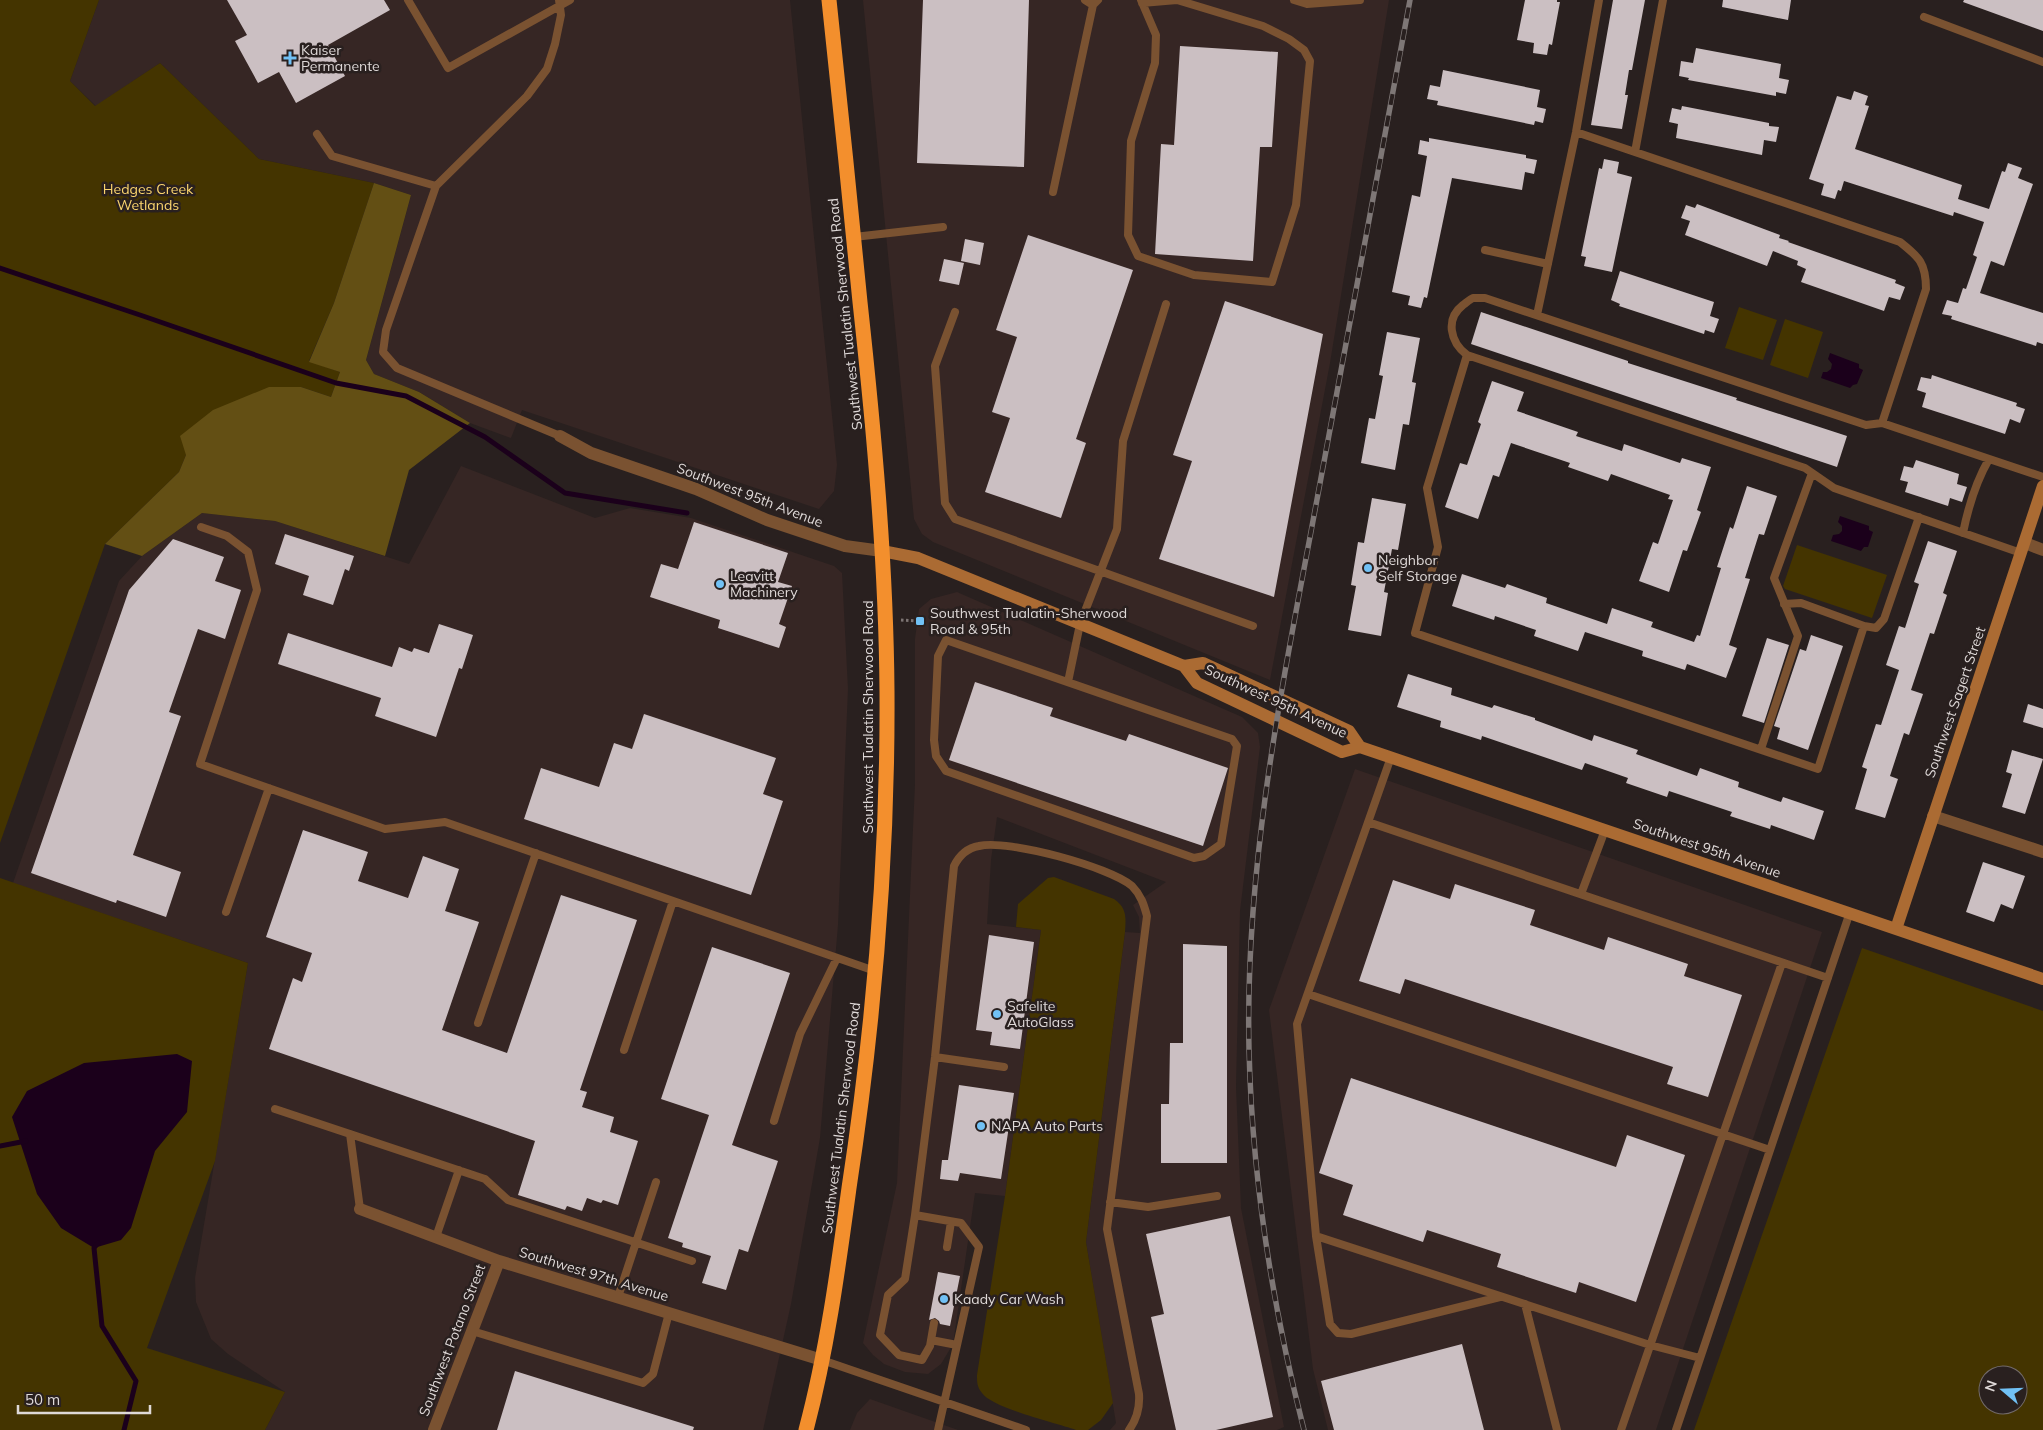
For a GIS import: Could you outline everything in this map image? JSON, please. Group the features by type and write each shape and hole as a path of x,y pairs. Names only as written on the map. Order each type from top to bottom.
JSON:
{"highway":[{"name":"Southwest Tualatin Sherwood Road","path":"806,1430 822,1360 834,1294 864,1081 882,880 887,691 882,551 872,417 829,0"}],"street":[{"name":"Southwest 95th Avenue","path":"560,436 591,453 696,489 767,520 844,546 918,558 1184,666 1197,683 1342,752 1360,747 1391,757 2043,979"},
{"name":"Southwest Sagert Street","path":"1896,929 2043,486"},
{"path":"2023,548 2043,550"},
{"name":"Southwest 95th Avenue","path":"1184,666 1203,663 1349,732 1360,747"},
{"path":"1933,816 2043,852"},
{"name":"Southwest 97th Avenue","path":"360,1209 499,1261 822,1360"},
{"name":"Southwest Potano Street","path":"434,1430 499,1261"}],"lane":[{"path":"408,0 448,68 560,3 570,0"},
{"path":"1053,192 1096,2 1085,0"},
{"path":"1177,0 1263,26 1289,39 1304,50 1310,61 1296,205 1272,282 1194,276 1138,256 1128,235 1131,141 1155,63 1156,36 1142,1 1177,0"},
{"path":"1294,0 1307,4 1360,0"},
{"path":"1537,315 1576,132 1599,0"},
{"path":"1635,152 1663,0"},
{"path":"560,3 561,15 547,69 527,96 436,186 386,330 383,352 397,368 560,436"},
{"path":"1924,17 2043,62"},
{"path":"1576,132 1900,242 1916,254 1926,272 1926,289 1882,424"},
{"path":"318,134 332,156 436,186"},
{"path":"854,237 943,227"},
{"path":"1485,250 1548,264"},
{"path":"2023,548 1963,533 1834,488 1812,472 1796,465 1467,354 1460,350 1452,335 1452,320 1459,308 1472,298 1485,298 1858,422 1882,424 2043,477"},
{"path":"1068,682 1080,624 1117,529 1123,441 1166,304"},
{"path":"955,312 935,366 945,503 954,519 1253,626"},
{"path":"1467,354 1430,471 1427,488 1438,547 1415,633 1818,769 1864,626"},
{"path":"1963,533 1965,521 1983,470 1989,459"},
{"path":"1761,749 1798,636 1774,578 1812,472"},
{"path":"1784,604 1801,603 1864,626 1876,628 1884,620 1919,517"},
{"path":"201,526 227,536 248,552 258,590 200,764 385,829 445,822 875,971"},
{"path":"946,640 1068,682 1232,739 1237,746 1221,844 1214,851 1194,858 946,771 940,764 936,756 934,740 937,665 938,656 946,640"},
{"path":"1391,757 1297,1024 1316,1236 1330,1324 1338,1334 1351,1334 1502,1297"},
{"path":"226,912 269,788"},
{"path":"1368,822 1828,978"},
{"path":"1581,894 1604,830"},
{"path":"934,1323 931,1340 922,1360 899,1355 880,1335 888,1295 905,1279 935,1057 954,866 960,855 978,846 996,844 1027,849 1115,875 1131,886 1138,894 1147,916 1107,1229 1140,1406 1134,1423 1129,1430"},
{"path":"478,1023 536,853"},
{"path":"624,1050 673,901"},
{"path":"1676,1430 1850,912"},
{"path":"774,1121 800,1034 836,958"},
{"path":"1621,1430 1782,963"},
{"path":"1308,994 1770,1150"},
{"path":"935,1057 1004,1067"},
{"path":"275,1109 485,1179 508,1200 692,1261"},
{"path":"350,1134 360,1209"},
{"path":"436,1237 459,1170"},
{"path":"618,1297 656,1182"},
{"path":"1110,1202 1148,1207 1217,1196"},
{"path":"915,1215 961,1223 979,1247 938,1430"},
{"path":"947,1247 951,1222"},
{"path":"1316,1236 1650,1345 1700,1358"},
{"path":"1525,1304 1557,1430"},
{"path":"472,1331 643,1383 653,1374 669,1313"},
{"path":"931,1340 957,1345"},
{"path":"822,1360 1026,1430"}],"shaded area":[{"path":"99,0 790,0 837,465 834,491 819,509 522,410 511,438 470,423 419,392 374,374 366,360 411,195 374,183 259,159 160,63 96,106 70,81"},
{"path":"863,0 1389,0 1330,363 1270,680 933,542 922,534 914,519"},
{"path":"374,183 411,195 366,360 374,374 419,392 470,423 409,470 385,556 275,521 202,513 142,556 105,544 179,472 186,455 180,436 213,410 269,387 301,387 331,397 340,372 309,362 334,303"},
{"path":"1830,353 1859,364 1859,368 1863,370 1857,384 1850,388 1821,378 1823,372 1831,369 1832,364 1828,359"},
{"path":"461,466 595,518 630,508 691,518 834,566 842,573 848,689 838,925 820,1138 791,1304 763,1430 265,1430 285,1392 228,1354 211,1339 196,1302 195,1278 248,963 13,883 119,581 142,556 202,513 275,521 409,564"},
{"path":"1840,516 1869,526 1869,530 1873,532 1868,547 1864,547 1861,551 1831,541 1833,535 1839,534 1842,531 1842,526 1838,522"},
{"path":"957,592 1242,717 1258,733 1260,747 1240,911 1236,1087 1241,1208 1284,1427 1277,1430 1110,1430 1116,1423 1086,1242 1125,932 1140,933 1139,917 1133,905 1166,882 997,817 991,860 987,924 1041,930 1005,1196 975,1193 953,1344 941,1364 928,1374 905,1372 884,1364 863,1343 897,1183 915,784 915,639 919,609 931,599"},
{"path":"1355,769 1822,932 1656,1430 1328,1430 1313,1369 1269,1010"},
{"path":"177,1054 192,1061 187,1112 155,1151 131,1228 121,1240 94,1248 61,1228 37,1194 12,1117 27,1091 84,1063"},
{"path":"870,1399 958,1430 850,1430 857,1413"}],"green space":[{"name":"Hedges Creek Wetlands","path":"0,0 99,0 70,81 95,106 160,63 259,159 374,183 334,303 309,361 340,372 331,397 301,387 186,455 179,472 105,544 0,843"},
{"path":"1739,307 1777,320 1763,360 1725,348"},
{"path":"1785,319 1823,332 1808,378 1770,365"},
{"path":"1797,545 1887,575 1872,618 1785,589 1783,586"},
{"path":"1054,877 1114,899 1123,909 1125,917 1125,932 1086,1242 1113,1403 1101,1420 1088,1430 1076,1430 1025,1415 998,1404 988,1399 982,1393 978,1387 977,1380 1005,1196 1041,930 1016,927 1018,904 1048,878"},
{"path":"0,878 248,963 215,1161 147,1348 285,1392 265,1430 0,1430"},
{"path":"1862,948 2043,1011 2043,1430 1694,1430"}],"building":[{"name":"Kaiser Permanente","path":"227,0 384,0 390,10 328,45 345,76 296,103 279,72 258,83 235,41 247,35"},
{"path":"923,0 1029,0 1024,167 917,163"},
{"path":"1525,0 1557,0 1557,2 1560,2 1552,45 1549,44 1547,55 1533,53 1534,43 1517,40"},
{"path":"1613,0 1645,0 1632,70 1629,70 1625,95 1628,95 1622,129 1591,125"},
{"path":"1723,0 1791,0 1788,20 1722,7"},
{"path":"1964,0 2043,0 2043,31 1963,2"},
{"path":"1180,46 1278,52 1272,147 1260,147 1253,261 1155,254 1161,144 1174,145"},
{"path":"1696,48 1781,64 1779,78 1789,80 1786,94 1776,92 1776,96 1688,80 1689,78 1679,76 1681,61 1693,63"},
{"path":"1443,70 1540,90 1537,107 1546,109 1543,123 1535,121 1534,125 1437,105 1438,101 1427,99 1430,85 1440,87"},
{"path":"1854,91 1868,96 1865,105 1869,106 1855,149 1962,185 1958,199 1989,209 2002,171 2005,172 2008,163 2022,168 2018,178 2033,184 2004,266 1991,261 1980,293 2043,313 2043,344 2037,342 2036,346 1951,319 1952,316 1942,314 1947,300 1958,303 1963,288 1966,289 1977,257 1973,255 1984,222 1954,212 1953,216 1844,181 1841,191 1838,190 1835,199 1821,195 1824,184 1809,179 1837,96 1851,100"},
{"path":"1682,106 1769,123 1769,126 1779,127 1776,142 1764,140 1762,155 1676,138 1678,124 1669,122 1672,108 1681,110"},
{"path":"1429,138 1526,155 1526,158 1537,160 1534,174 1525,172 1522,190 1452,178 1427,298 1424,297 1421,308 1408,305 1410,296 1392,292 1412,195 1420,197 1427,156 1418,154 1420,140 1429,142"},
{"path":"1604,159 1619,162 1617,173 1632,177 1612,272 1584,266 1586,257 1581,256 1599,168 1602,169"},
{"path":"1697,204 1780,235 1779,238 1788,242 1896,280 1895,283 1905,287 1900,300 1889,297 1884,311 1801,282 1806,269 1797,265 1798,261 1773,251 1767,266 1685,235 1690,221 1681,218 1686,205 1695,208"},
{"path":"1028,235 1133,270 1076,439 1086,443 1061,518 985,492 1010,418 992,412 1017,337 996,330"},
{"path":"965,239 984,243 980,265 961,261"},
{"path":"944,259 964,263 959,285 939,281"},
{"path":"1620,271 1714,302 1710,316 1719,319 1714,333 1705,330 1704,334 1619,306 1620,304 1611,300"},
{"path":"1225,301 1323,334 1274,597 1159,559 1192,461 1173,455"},
{"path":"1481,312 1628,361 1628,363 1737,398 1736,400 1847,436 1837,467 1471,344"},
{"path":"1387,332 1420,338 1412,382 1416,383 1409,425 1403,424 1395,470 1361,463 1369,418 1375,419 1383,376 1379,375"},
{"path":"1932,375 2017,403 2016,406 2025,409 2020,423 2010,419 2005,434 1922,407 1926,393 1917,390 1921,377 1931,379"},
{"path":"1492,381 1524,392 1517,411 1578,432 1576,436 1622,451 1624,444 1680,463 1682,458 1711,467 1697,510 1701,512 1687,551 1683,550 1669,592 1639,581 1653,542 1658,544 1673,500 1668,499 1670,495 1611,474 1608,481 1568,467 1570,463 1511,443 1499,477 1493,475 1478,519 1445,507 1460,463 1467,465 1481,424 1478,422"},
{"path":"1916,460 1959,474 1957,484 1967,487 1962,502 1950,498 1948,506 1905,492 1908,482 1900,480 1904,466 1913,468"},
{"path":"1747,486 1777,496 1764,535 1759,534 1745,578 1750,579 1729,645 1737,648 1726,678 1687,664 1685,670 1642,656 1643,651 1585,632 1578,651 1534,636 1536,630 1495,616 1494,620 1452,606 1462,574 1505,588 1507,584 1547,598 1546,603 1607,624 1612,608 1653,622 1651,627 1694,642 1697,635 1700,636 1721,568 1717,567 1730,527 1733,529"},
{"path":"1372,498 1406,504 1398,550 1392,549 1384,592 1388,593 1381,636 1348,630 1356,586 1351,585 1358,542 1364,543"},
{"name":"Leavitt Machinery","path":"694,522 788,553 778,582 792,586 779,624 786,627 779,648 718,628 720,620 650,597 661,564 678,569"},
{"path":"285,534 354,556 349,571 345,569 333,605 303,595 309,576 275,564"},
{"path":"173,539 224,557 215,581 241,590 225,639 198,629 169,712 181,716 133,855 181,872 166,917 117,900 116,903 31,873 129,590"},
{"path":"1928,541 1957,551 1943,593 1947,595 1934,634 1930,633 1911,690 1923,694 1909,735 1904,733 1890,776 1898,779 1885,818 1855,809 1867,769 1862,767 1876,724 1881,725 1899,670 1886,665 1899,626 1905,628 1919,584 1914,582"},
{"path":"439,624 473,635 462,669 459,668 436,737 375,716 381,698 278,664 288,633 392,667 399,647 412,652 414,648 429,653"},
{"path":"1811,635 1843,646 1808,750 1777,739 1780,728 1774,726 1800,649 1806,651"},
{"path":"1767,638 1789,645 1764,723 1742,716"},
{"path":"1408,674 1452,688 1451,695 1492,708 1494,705 1535,718 1535,720 1592,741 1594,735 1638,750 1636,754 1697,776 1700,768 1739,782 1738,787 1781,802 1783,797 1824,811 1814,840 1771,825 1770,829 1730,816 1732,812 1669,791 1667,797 1626,783 1628,778 1585,763 1582,770 1482,736 1481,740 1440,727 1441,721 1397,707"},
{"path":"975,682 1053,708 1050,716 1126,741 1129,734 1228,768 1203,846 949,760"},
{"path":"2028,704 2043,709 2043,728 2023,722"},
{"path":"644,714 776,758 763,794 783,801 751,895 524,819 541,768 599,787 614,743 632,749"},
{"path":"2012,750 2043,759 2025,814 2002,807 2012,774 2006,772"},
{"path":"303,830 368,852 358,881 408,898 423,856 459,869 445,911 479,922 442,1030 507,1053 561,895 637,920 580,1090 587,1092 582,1107 614,1117 610,1132 638,1141 618,1205 603,1200 601,1203 587,1198 582,1211 567,1206 565,1210 518,1195 535,1141 269,1049 293,978 302,982 312,953 266,937"},
{"path":"1983,862 2025,876 2013,909 2001,904 1994,922 1966,912"},
{"path":"1393,880 1450,899 1455,884 1535,910 1530,925 1604,950 1608,937 1688,964 1684,976 1742,995 1708,1097 1667,1084 1673,1067 1405,979 1400,994 1359,981"},
{"path":"989,935 1034,942 1020,1049 990,1045 992,1032 976,1030"},
{"path":"1183,944 1227,946 1227,1163 1161,1163 1161,1104 1169,1104 1170,1043 1183,1043"},
{"path":"712,947 790,973 732,1145 778,1161 748,1252 739,1249 726,1290 702,1283 711,1256 682,1247 683,1243 668,1238 709,1115 661,1099"},
{"path":"1351,1078 1616,1167 1627,1135 1685,1155 1636,1302 1579,1282 1576,1293 1497,1267 1501,1254 1427,1230 1423,1242 1343,1215 1353,1185 1319,1173"},
{"name":"NAPA Auto Parts","path":"959,1085 1014,1093 1001,1179 960,1173 958,1181 940,1179 942,1160 948,1160"},
{"path":"1230,1216 1273,1417 1216,1430 1176,1430 1151,1317 1164,1314 1146,1234"},
{"name":"Kaady Car Wash","path":"938,1272 960,1276 950,1326 940,1324 935,1318 929,1320"},
{"path":"1462,1344 1484,1430 1334,1430 1321,1381"},
{"path":"515,1371 694,1427 693,1430 497,1430"}],"waterway":[{"path":"0,268 336,383 406,396 485,437 565,493 687,513"},
{"path":"0,1146 26,1141"},
{"path":"98,1243 94,1248 102,1326 136,1381 124,1430"}],"railway":[{"path":"1304,1430 1273,1289 1254,1145 1249,1049 1249,984 1252,920 1266,791 1286,664 1410,0"}],"place":[{"name":"Kaiser Permanente","path":"290,58"},
{"name":"Neighbor Self Storage","path":"1368,568"},
{"name":"Leavitt Machinery","path":"720,584"},
{"name":"Southwest Tualatin-Sherwood Road & 95th","path":"920,621"},
{"name":"Safelite AutoGlass","path":"997,1014"},
{"name":"NAPA Auto Parts","path":"981,1126"},
{"name":"Kaady Car Wash","path":"944,1299"}]}
